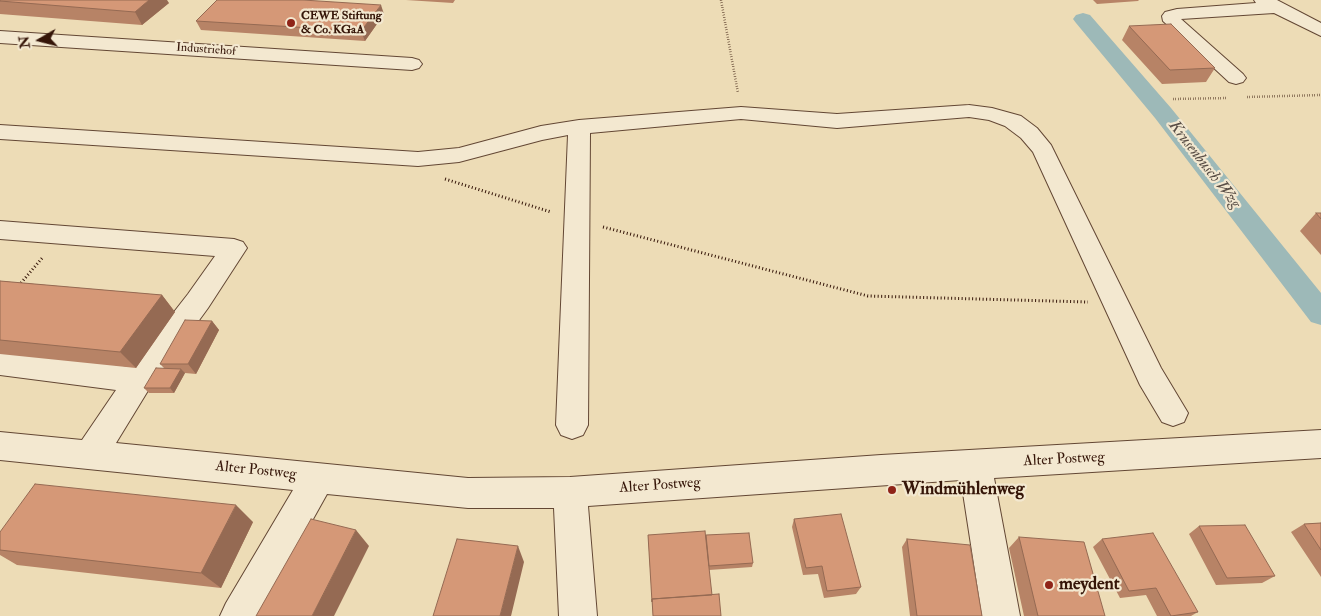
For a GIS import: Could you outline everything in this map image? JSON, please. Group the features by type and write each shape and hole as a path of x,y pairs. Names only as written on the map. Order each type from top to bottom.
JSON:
{"street":[{"path":"1236,78 1172,21 1171,16 1270,4 1321,30"},
{"name":"Industriehof","path":"0,37 412,64"},
{"path":"0,132 418,159 459,155 541,133 579,127 741,113 837,121 969,111 992,114 1013,121 1029,133 1043,150 1150,376 1173,413"},
{"path":"572,425 579,127"},
{"path":"0,230 234,248 198,301 138,380 96,447 89,454"},
{"path":"0,362 138,380"},
{"name":"Alter Postweg","path":"0,446 468,493 570,492 1321,444"},
{"path":"975,465 1001,616"},
{"path":"239,616 319,477"},
{"path":"570,492 578,616"}],"path":[{"path":"721,0 741,113"},
{"path":"438,176 577,221 868,296 1115,303"},
{"path":"21,283 61,236"},
{"path":"14,283 31,284"}],"building":[{"path":"0,0 149,0 135,12"},
{"path":"217,0 303,0 381,5 361,31 196,21"},
{"path":"1171,24 1215,68 1170,70 1129,26"},
{"path":"0,281 162,295 120,352 0,340"},
{"path":"185,320 212,321 188,364 160,364"},
{"path":"156,368 181,369 170,388 144,388"},
{"path":"35,484 236,505 201,573 0,550 0,532"},
{"path":"841,514 861,587 827,591 822,566 806,568 794,519"},
{"path":"311,519 356,530 312,616 256,616"},
{"path":"1321,523 1321,550 1304,524"},
{"path":"1245,525 1275,576 1227,578 1199,526"},
{"path":"705,531 712,595 652,599 652,602 648,535"},
{"path":"749,533 753,563 709,566 706,535"},
{"path":"1153,533 1198,612 1171,616 1156,588 1129,591 1102,539"},
{"name":"meydent","path":"1019,537 1084,542 1105,616 1038,616"},
{"path":"457,539 518,546 500,616 433,616"},
{"path":"907,539 970,545 982,616 917,616"},
{"path":"719,594 721,616 653,616 652,599"}],"waterway":[{"name":"Krusenbusch Wzg","path":"1083,19 1163,113 1321,314"}],"place":[{"name":"CEWE Stiftung & Co. KGaA","path":"291,23"},
{"name":"Windmühlenweg","path":"892,490"},
{"name":"meydent","path":"1049,585"}]}
